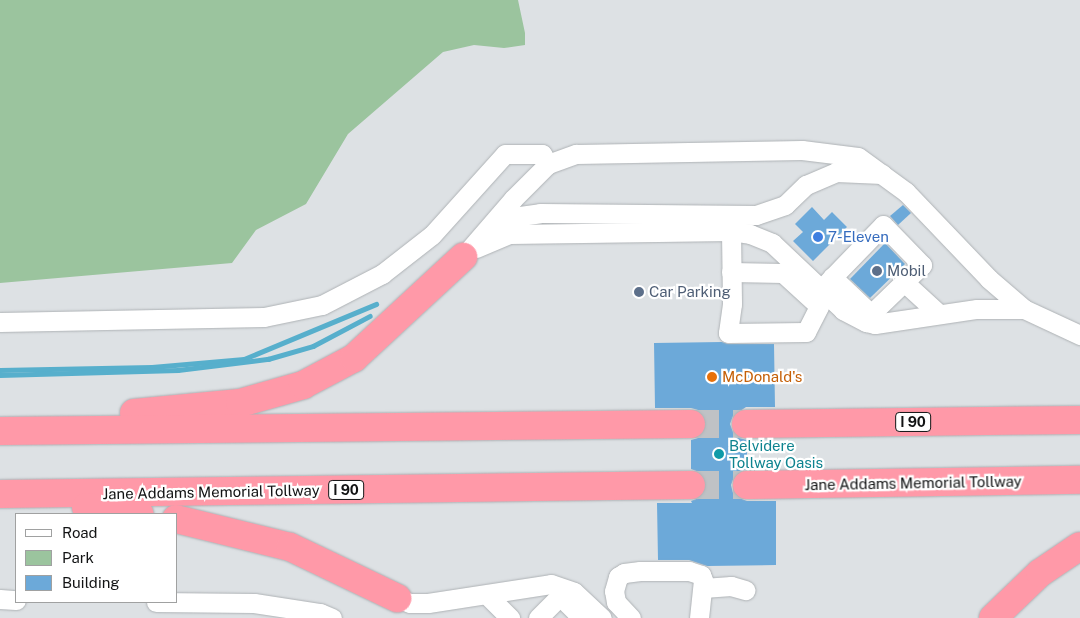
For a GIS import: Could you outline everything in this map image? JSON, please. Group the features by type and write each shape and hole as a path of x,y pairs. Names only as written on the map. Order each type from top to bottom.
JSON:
{"highway":[{"path":"0,424 240,403 303,385 354,358 463,257"},
{"name":"I 90","path":"746,424 1080,420"},
{"path":"0,431 691,424"},
{"name":"Jane Addams Memorial Tollway","path":"747,485 1080,480"},
{"name":"Jane Addams Memorial Tollway","path":"0,494 691,486"},
{"path":"0,502 84,506 133,513"},
{"path":"178,520 290,547 403,601"},
{"path":"994,618 1040,573 1080,546"}],"lane":[{"path":"463,257 548,164 576,154 802,150 858,157 906,192 989,279 1024,309 1080,335"},
{"path":"0,322 264,317 322,305 382,274 432,235 505,154 542,154 548,164"},
{"path":"490,226 513,217 540,213 756,215 785,205 806,185 836,172 882,174"},
{"path":"463,257 485,242 509,234 731,231 750,234 772,243 827,283 871,314 922,265 883,225 827,283"},
{"path":"731,231 731,272 732,304 728,333 806,332 819,306 783,273 731,272"},
{"path":"904,282 939,314"},
{"path":"827,283 843,310 866,322 875,324 977,309 1024,309"},
{"path":"631,618 619,607 614,597 615,584 618,577 624,573 640,571 696,572 703,580 700,618"},
{"path":"403,601 428,603 551,584 574,592 602,618"},
{"path":"703,588 731,586 745,590"},
{"path":"487,595 510,618"},
{"path":"538,618 560,596 582,618"},
{"path":"0,599 15,600"},
{"path":"403,601 424,618"},
{"path":"178,602 254,603 320,613 332,618"}],"green space":[{"path":"0,0 518,0 525,33 525,45 504,48 474,45 443,52 348,134 306,204 256,230 232,263 0,283"}],"building":[{"name":"Mobil","path":"903,205 911,213 898,225 890,216"},
{"name":"7-Eleven","path":"812,207 824,220 832,212 847,227 813,261 793,241 803,232 795,224"},
{"name":"Mobil","path":"885,243 905,264 870,298 850,279"},
{"name":"Belvidere Tollway Oasis","path":"722,342 728,344 774,344 775,407 746,407 733,416 730,424 733,432 739,438 747,440 747,469 739,471 734,477 731,485 733,493 747,501 776,501 776,565 707,566 689,560 658,560 657,503 692,503 691,501 699,498 705,492 707,485 705,477 691,469 691,440 698,438 704,432 707,423 704,416 698,410 691,408 655,408 654,343"}],"waterway":[{"path":"0,370 152,367 244,359 376,304"},
{"path":"0,375 178,370 268,359 313,346 370,316"}],"tunnel":[{"path":"691,424 746,424"},
{"path":"691,485 747,485"}],"place":[{"name":"7-Eleven","path":"818,237"},
{"name":"Mobil","path":"877,271"},
{"name":"Car Parking","path":"639,292"},
{"name":"McDonald's","path":"712,377"},
{"name":"Belvidere Tollway Oasis","path":"719,454"}]}
